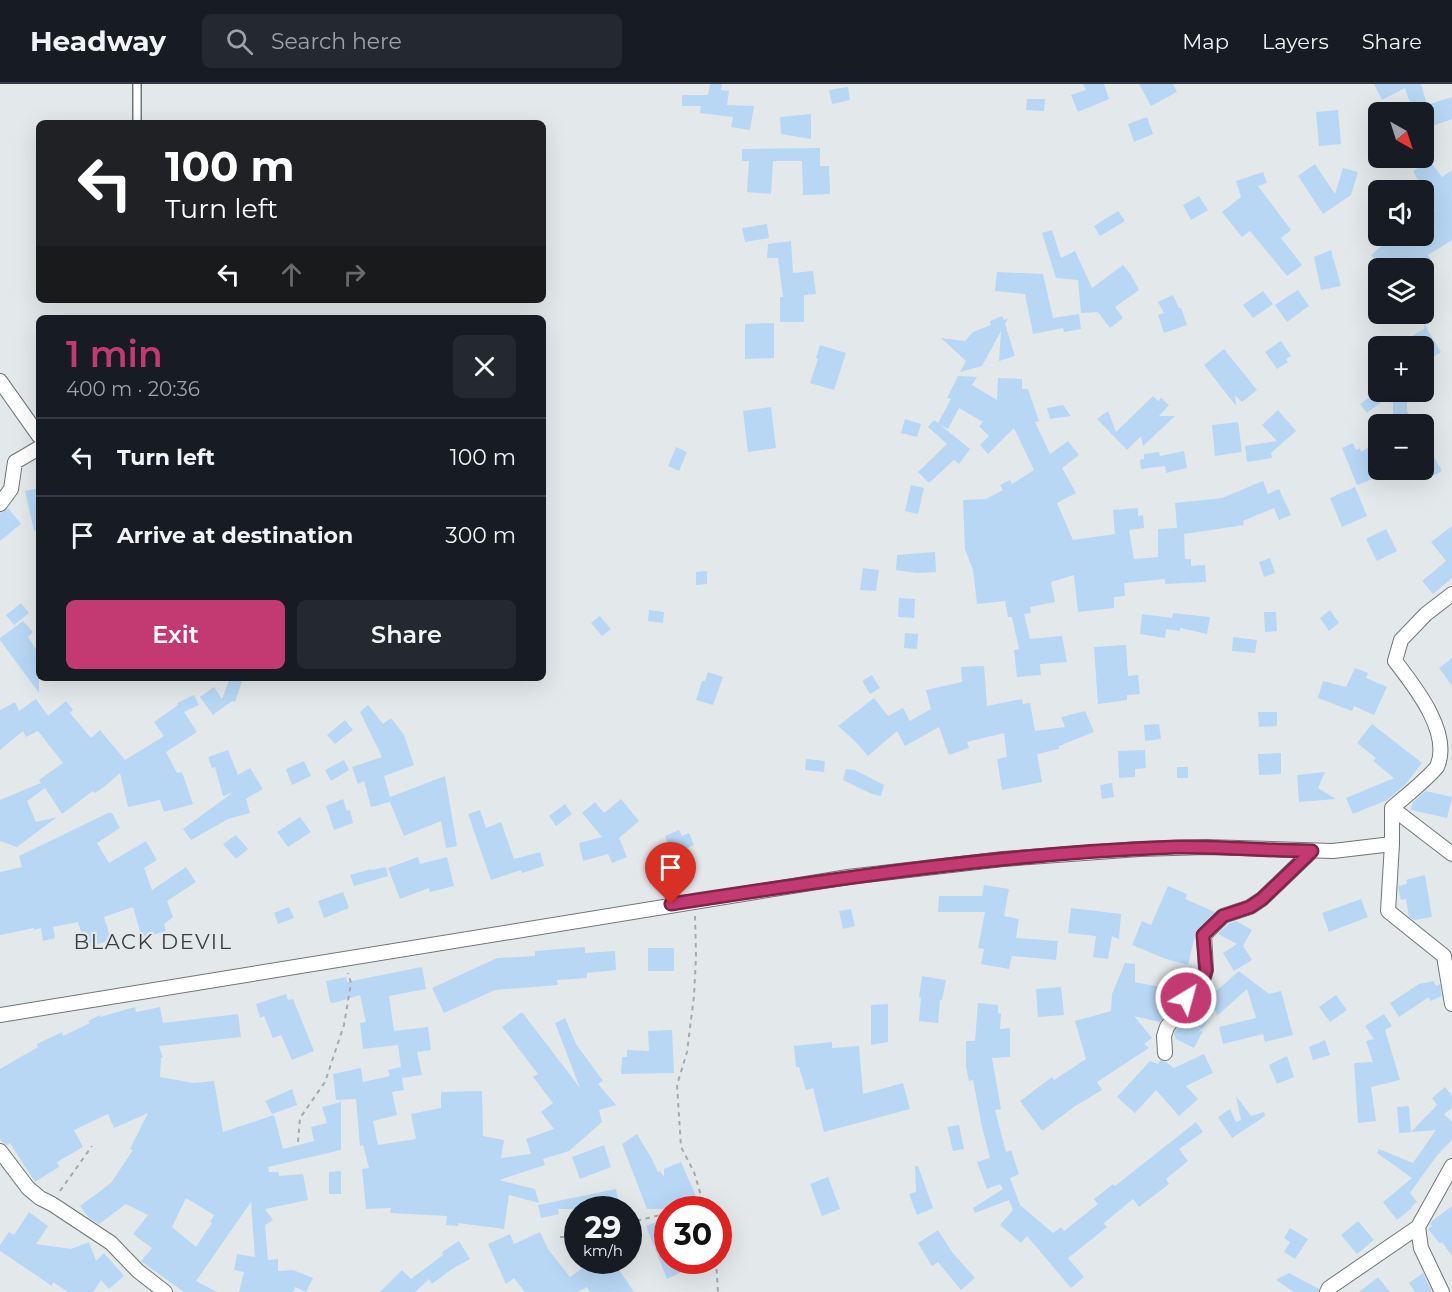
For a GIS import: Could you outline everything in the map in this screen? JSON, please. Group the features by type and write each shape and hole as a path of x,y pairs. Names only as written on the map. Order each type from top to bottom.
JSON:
{"street":[{"path":"0,381 36,432"},
{"path":"0,504 11,489 15,462 36,450"},
{"path":"1452,594 1426,614 1401,640 1395,661 1428,704 1441,724 1446,739 1445,751 1437,767 1392,808 1388,911 1444,956 1452,1004"},
{"path":"1392,808 1452,854"},
{"path":"0,1016 848,877 1084,852 1206,846 1312,851 1392,844"},
{"path":"1165,1053 1164,1036 1167,1027 1204,977 1206,970 1203,935 1223,916 1250,907 1262,899 1312,851"},
{"path":"0,1151 28,1188 111,1243 138,1271 165,1292"},
{"path":"1327,1292 1329,1288 1418,1227 1452,1166"},
{"path":"1418,1227 1421,1248 1442,1292"}],"lane":[{"path":"136,120 137,84"}],"path":[{"path":"695,901 694,996 687,1052 677,1085 681,1147 694,1172 701,1196"},
{"path":"298,1142 300,1118 326,1082 344,1025 351,983 345,959"},
{"path":"52,1204 92,1146"},
{"path":"717,1274 718,1292"}],"building":[{"path":"710,84 722,84 721,90 729,91 727,105 754,106 750,130 731,127 733,117 700,113 701,106 682,106 682,95 708,95"},
{"path":"1083,84 1104,84 1109,99 1078,112 1071,95 1086,90"},
{"path":"1139,84 1173,84 1177,92 1151,106"},
{"path":"1374,84 1421,84 1426,102 1410,102 1405,88 1382,100"},
{"path":"848,87 850,100 832,104 829,90"},
{"path":"1452,97 1452,119 1434,125 1434,103"},
{"path":"1027,99 1045,99 1044,111 1026,110"},
{"path":"1338,110 1341,144 1319,146 1316,112"},
{"path":"811,114 811,139 781,134 780,117"},
{"path":"1147,117 1153,134 1134,142 1128,124"},
{"path":"820,148 820,166 829,166 830,194 803,195 802,161 773,161 771,194 747,192 749,161 742,161 742,149"},
{"path":"1315,164 1335,194 1343,168 1358,172 1351,195 1323,214 1298,176"},
{"path":"1434,166 1442,177 1452,170 1452,240 1428,255 1430,258 1374,258 1371,255 1381,246 1434,246 1434,180 1418,180 1413,171 1418,168"},
{"path":"1263,172 1267,183 1258,186 1291,230 1281,238 1302,265 1287,276 1250,231 1242,237 1222,212 1241,197 1236,181"},
{"path":"1199,196 1208,210 1191,220 1183,205"},
{"path":"1118,211 1125,221 1100,236 1094,226"},
{"path":"767,224 769,238 745,242 742,228"},
{"path":"1052,230 1061,258 1075,251 1092,288 1123,265 1131,275 1139,290 1115,307 1123,318 1110,328 1098,312 1081,313 1078,280 1056,278 1042,233"},
{"path":"791,241 793,273 813,271 816,294 804,295 804,322 780,322 780,297 783,297 778,258 767,258 768,244"},
{"path":"1331,250 1341,286 1321,290 1314,257"},
{"path":"997,272 1043,274 1053,318 1079,314 1081,329 1064,332 1063,328 1033,334 1025,294 995,291"},
{"path":"1298,290 1309,306 1287,322 1275,305"},
{"path":"1263,291 1273,304 1253,318 1243,305"},
{"path":"1173,295 1187,325 1164,333 1158,315 1164,313 1158,302"},
{"path":"1002,316 1004,320 1008,318 1005,324 1015,356 999,361 1001,331 982,366 960,372 966,361 941,338 965,341 973,332 991,325 990,321"},
{"path":"774,323 774,358 745,359 745,324"},
{"path":"1424,324 1431,336 1412,336 1424,329"},
{"path":"1434,340 1441,352 1434,357"},
{"path":"1281,341 1291,356 1286,359 1288,362 1277,369 1265,352"},
{"path":"820,345 846,353 834,390 810,383"},
{"path":"1224,349 1257,390 1242,402 1235,395 1236,406 1204,365"},
{"path":"958,376 977,377 972,385 997,400 998,378 1022,379 1022,389 1028,389 1039,421 1035,422 1050,454 1068,441 1079,455 1062,468 1076,493 1057,503 1073,540 1115,534 1113,510 1138,508 1138,516 1143,515 1144,528 1129,530 1134,559 1158,557 1158,529 1177,528 1175,503 1222,498 1263,481 1268,494 1279,489 1291,515 1279,520 1274,508 1243,521 1244,525 1184,534 1185,559 1191,559 1191,566 1205,565 1206,582 1165,584 1165,579 1124,583 1125,596 1114,597 1114,608 1078,612 1074,575 1051,582 1055,602 1030,607 1031,613 1024,614 1030,639 1062,636 1067,662 1040,664 1041,675 1017,677 1014,650 1019,649 1012,617 1008,617 1005,601 977,604 973,570 965,549 963,500 986,499 1003,490 1000,485 1010,480 1012,484 1034,470 1014,428 988,454 980,445 989,436 979,426 983,422 959,408 948,429 939,424 970,449 959,464 954,460 929,483 918,472 947,444 928,427 934,420 938,423 951,399 947,398"},
{"path":"1153,396 1158,401 1161,398 1169,405 1159,416 1175,416 1143,446 1141,436 1127,450 1097,419 1108,411 1116,432"},
{"path":"1368,398 1368,402 1382,402 1367,413 1360,404"},
{"path":"1393,402 1407,402 1409,414 1393,414"},
{"path":"1063,405 1071,416 1050,419 1047,408"},
{"path":"771,407 776,448 748,452 743,411"},
{"path":"1278,410 1296,431 1271,453 1272,458 1247,462 1245,446 1277,441 1262,425"},
{"path":"905,419 921,424 917,437 901,433"},
{"path":"1238,422 1242,452 1215,456 1212,425"},
{"path":"1353,443 1356,450 1360,448 1361,452 1368,447 1370,480 1357,485 1342,448"},
{"path":"676,447 687,452 679,471 668,466"},
{"path":"1184,451 1187,468 1166,473 1165,466 1141,469 1140,460 1144,459 1144,454 1159,452 1160,456"},
{"path":"1434,457 1442,471 1434,475"},
{"path":"911,485 924,488 918,514 905,511"},
{"path":"1355,487 1367,516 1342,527 1330,498"},
{"path":"36,489 36,531 34,531 25,491"},
{"path":"8,508 21,524 0,541 0,513"},
{"path":"1452,526 1452,578 1433,594 1422,581 1446,561 1431,542"},
{"path":"1386,529 1397,551 1377,561 1366,539"},
{"path":"935,552 936,572 916,573 896,570 897,555"},
{"path":"1270,558 1275,573 1264,577 1259,562"},
{"path":"863,568 879,570 876,591 860,590"},
{"path":"707,571 707,584 696,585 696,572"},
{"path":"899,598 915,599 914,618 898,617"},
{"path":"21,603 29,613 14,625 6,615"},
{"path":"649,610 664,612 663,623 648,621"},
{"path":"1330,610 1339,623 1329,631 1320,618"},
{"path":"1264,612 1276,612 1277,631 1265,632"},
{"path":"1173,613 1210,617 1207,634 1180,628 1180,631 1166,629 1165,638 1140,634 1142,614 1172,618"},
{"path":"600,616 611,629 602,636 591,623"},
{"path":"23,621 33,632 28,637 36,649 36,681 39,681 39,693 0,640"},
{"path":"905,633 918,634 917,649 904,648"},
{"path":"1233,637 1257,640 1255,653 1232,651"},
{"path":"1126,645 1128,676 1138,675 1140,694 1127,695 1127,700 1098,704 1094,647"},
{"path":"1452,658 1452,686 1439,668"},
{"path":"984,666 987,706 1022,699 1023,704 1030,703 1035,731 1065,727 1061,717 1085,711 1094,732 1059,746 1059,749 1037,754 1042,782 1002,790 997,759 1007,757 1004,733 967,742 969,748 949,755 939,727 905,746 897,731 868,756 838,726 874,698 888,716 903,708 910,721 931,709 926,690 962,682 961,667"},
{"path":"1355,668 1368,673 1366,678 1387,687 1374,715 1354,706 1352,711 1318,698 1323,681 1346,687"},
{"path":"708,672 723,677 713,705 696,700 702,681 705,681"},
{"path":"872,675 880,688 870,694 862,681"},
{"path":"229,681 242,681 235,702 232,701 213,715 200,697 214,687 222,699"},
{"path":"194,695 199,705 184,712 197,732 166,752 177,773 182,772 193,804 164,812 160,800 128,807 120,773 104,787 95,793 93,791 62,814 45,788 27,801 36,822 57,817 17,847 0,841 0,800 41,783 39,780 63,763 38,731 26,737 23,731 0,750 0,710 15,702 19,711 36,699 48,716 66,701 73,710 70,713 91,738 100,730 125,760 164,736 154,722 178,705 177,703"},
{"path":"368,705 383,724 391,718 404,735 414,765 384,776 390,797 445,776 457,846 446,848 441,821 404,836 390,802 371,807 364,781 358,784 352,767 382,757 360,712"},
{"path":"1258,712 1277,712 1277,726 1259,727"},
{"path":"345,720 353,730 335,744 327,735"},
{"path":"1159,724 1161,739 1145,741 1144,725"},
{"path":"1372,724 1422,763 1404,786 1387,800 1353,814 1346,798 1394,778 1373,761 1376,758 1357,743"},
{"path":"228,750 238,775 250,768 263,789 246,799 250,813 228,819 191,840 183,829 232,793 223,796 215,767 212,768 208,757"},
{"path":"1145,750 1146,768 1135,769 1135,777 1119,778 1118,751"},
{"path":"1281,753 1281,774 1259,775 1258,754"},
{"path":"806,759 825,761 824,772 805,770"},
{"path":"344,760 349,770 331,781 325,770"},
{"path":"304,761 311,776 292,785 286,769"},
{"path":"1177,767 1188,767 1188,778 1177,778"},
{"path":"846,769 855,770 884,785 881,796 843,780"},
{"path":"1325,772 1318,788 1336,799 1299,802 1297,775"},
{"path":"1112,783 1114,797 1102,799 1100,785"},
{"path":"1426,791 1452,797 1447,818 1411,810 1413,802"},
{"path":"343,799 347,811 350,810 353,823 334,830 326,806"},
{"path":"621,799 639,821 619,838 627,857 612,863 608,854 583,861 579,843 602,837 582,813 595,802 604,813"},
{"path":"565,804 572,814 556,826 549,816"},
{"path":"480,810 486,828 501,822 514,859 540,852 544,866 522,873 521,870 491,880 468,814"},
{"path":"112,813 120,828 97,843 109,863 146,841 157,860 144,868 152,890 186,867 196,882 167,901 173,917 164,924 166,931 142,938 133,907 104,917 111,940 86,948 78,922 53,927 55,938 43,941 41,928 0,935 0,872 22,867 19,856"},
{"path":"300,817 311,832 288,847 277,832"},
{"path":"679,830 682,836 689,833 694,845 672,854 665,836"},
{"path":"236,835 248,849 236,859 223,844"},
{"path":"418,857 420,864 447,857 454,886 430,892 429,888 400,899 388,868"},
{"path":"386,867 388,876 354,886 350,875"},
{"path":"1425,875 1432,917 1414,920 1409,917 1406,899 1401,900 1398,886 1407,884 1406,880"},
{"path":"984,885 1009,889 1004,916 1019,919 1016,938 1058,941 1056,960 1012,956 1009,969 981,964 984,949 978,948 985,912 938,912 939,896 982,896"},
{"path":"1168,886 1187,894 1185,899 1215,912 1196,931 1188,965 1132,945 1142,921 1151,925"},
{"path":"343,892 349,908 324,918 318,901"},
{"path":"1361,899 1368,917 1329,932 1322,913"},
{"path":"289,907 294,918 278,924 274,913"},
{"path":"1071,908 1121,914 1119,939 1112,936 1108,959 1093,957 1096,936 1068,933"},
{"path":"851,909 855,926 843,929 839,911"},
{"path":"1236,921 1252,930 1243,946 1252,960 1234,971 1223,953 1237,944 1218,934 1228,924"},
{"path":"585,947 585,953 615,951 616,970 587,973 587,978 557,980 558,985 495,990 444,1013 432,988 497,958 535,956 535,951"},
{"path":"648,948 674,948 674,971 648,971"},
{"path":"1125,963 1135,964 1135,982 1160,987 1158,996 1170,998 1167,1011 1160,1022 1134,1016 1152,1038 1144,1044 1149,1048 1097,1082 1102,1090 1075,1106 1042,1131 1020,1101 1052,1077 1054,1080 1086,1059 1075,1021 1111,1011 1112,994"},
{"path":"422,967 426,989 389,996 394,1031 428,1027 431,1050 417,1052 422,1075 402,1078 404,1090 392,1092 397,1115 373,1121 378,1145 416,1139 411,1114 441,1108 441,1092 482,1091 483,1136 504,1140 501,1158 531,1154 526,1139 554,1129 541,1112 553,1103 533,1077 538,1074 502,1027 522,1012 580,1088 555,1023 565,1018 576,1044 603,1081 598,1084 616,1105 599,1110 602,1122 569,1151 543,1159 545,1165 499,1180 535,1189 539,1203 509,1195 504,1229 458,1223 458,1226 446,1225 447,1216 390,1213 391,1208 366,1209 362,1169 369,1168 363,1145 360,1146 356,1099 336,1100 333,1074 361,1068 363,1082 390,1076 388,1070 401,1067 398,1045 363,1049 360,1023 366,1022 360,995 334,1003 330,1002 326,981 346,977 347,982"},
{"path":"1239,971 1269,994 1281,991 1293,1035 1265,1042 1263,1034 1223,1044 1219,1027 1256,1018 1247,989 1217,1016 1215,1008 1205,1026 1198,1032 1203,1031 1194,1048 1174,1038 1176,1038 1175,1031 1194,1005 1198,1007"},
{"path":"922,976 946,980 942,1000 940,1000 938,1023 919,1021"},
{"path":"1434,981 1436,986 1440,984 1442,996 1430,1001 1429,997 1399,1017 1390,1003 1419,984"},
{"path":"1061,987 1064,1015 1038,1017 1036,989"},
{"path":"286,994 288,1000 293,999 314,1051 292,1060 281,1035 273,1038 264,1016 260,1018 256,1004"},
{"path":"1336,995 1347,1010 1330,1022 1319,1007"},
{"path":"978,1003 998,1005 998,1013 1001,1014 1000,1029 1010,1028 1010,1057 992,1058 1001,1109 995,1110 1006,1152 1011,1150 1019,1174 1010,1178 1020,1205 1053,1233 1061,1227 1064,1231 1098,1204 1094,1199 1113,1184 1115,1186 1196,1122 1203,1132 1179,1149 1188,1161 1166,1179 1169,1184 1139,1207 1133,1199 1104,1223 1107,1227 1068,1258 1084,1277 1071,1288 1027,1236 1021,1243 1000,1225 1013,1210 1009,1200 975,1213 973,1208 1003,1189 1000,1184 987,1189 977,1162 990,1158 973,1080 969,1081 966,1067 966,1041 975,1041"},
{"path":"888,1004 888,1042 871,1045 871,1005"},
{"path":"135,1007 136,1012 160,1007 163,1023 238,1014 241,1037 159,1046 163,1058 161,1058 160,1077 194,1083 214,1081 223,1132 274,1115 283,1149 314,1141 311,1127 327,1123 322,1107 341,1102 341,1150 268,1167 269,1172 278,1172 279,1176 303,1174 308,1200 265,1209 273,1220 265,1225 268,1260 278,1259 278,1271 293,1270 313,1278 306,1292 295,1287 293,1292 239,1292 244,1272 234,1270 237,1254 255,1257 251,1202 196,1281 217,1292 184,1292 141,1261 152,1248 133,1234 148,1215 126,1204 99,1224 89,1218 80,1206 111,1183 133,1150 130,1149 148,1113 114,1128 108,1114 74,1130 83,1147 57,1162 59,1167 35,1182 10,1143 7,1145 2,1142 0,1139 0,1069 38,1047 37,1044 62,1032 63,1036 90,1023 88,1021 100,1015 100,1017","holes":["186,1198 214,1215 210,1222 212,1223 196,1247 172,1227"]},
{"path":"1384,1014 1392,1026 1385,1030 1400,1080 1371,1087 1376,1121 1358,1123 1354,1063 1373,1062 1366,1041 1374,1039 1365,1026"},
{"path":"672,1030 674,1073 621,1074 622,1057 627,1057 627,1050 649,1051 648,1031"},
{"path":"1325,1040 1330,1055 1313,1060 1309,1047"},
{"path":"832,1042 832,1048 859,1046 863,1094 903,1083 910,1109 824,1132 813,1088 806,1090 799,1067 796,1067 794,1046"},
{"path":"1204,1054 1213,1073 1186,1086 1198,1099 1179,1116 1156,1090 1135,1113 1117,1097 1150,1061 1158,1064 1160,1060 1174,1068"},
{"path":"1287,1056 1294,1077 1277,1084 1269,1065"},
{"path":"1445,1087 1452,1096 1452,1108 1444,1114 1452,1122 1452,1140 1438,1154 1410,1193 1417,1202 1397,1220 1383,1202 1412,1178 1377,1153 1379,1149 1413,1163 1436,1130 1411,1132 1437,1105 1432,1098"},
{"path":"292,1089 297,1105 272,1114 265,1101"},
{"path":"1236,1096 1251,1116 1264,1112 1265,1116 1232,1138 1218,1117 1230,1109 1236,1122 1241,1120"},
{"path":"1409,1106 1411,1132 1399,1133 1397,1107"},
{"path":"959,1125 964,1149 953,1151 947,1127"},
{"path":"637,1134 658,1172 660,1171 664,1177 664,1169 681,1162 696,1196 654,1196 654,1209 647,1209 622,1144"},
{"path":"604,1145 611,1167 580,1179 572,1157"},
{"path":"915,1166 918,1166 933,1208 917,1215 909,1194 916,1192"},
{"path":"341,1171 341,1194 329,1194 329,1172"},
{"path":"828,1177 840,1209 822,1216 810,1184"},
{"path":"616,1189 617,1196 582,1196"},
{"path":"564,1200 564,1209 558,1209 559,1214 541,1218 538,1205"},
{"path":"1452,1206 1452,1256 1442,1242 1440,1244 1428,1229 1432,1226 1430,1224 1432,1221"},
{"path":"29,1212 48,1226 36,1244 71,1249 89,1242 96,1261 104,1253 124,1276 109,1289 101,1280 93,1292 68,1292 53,1282 52,1286 0,1251 0,1245 9,1232 14,1235"},
{"path":"1358,1221 1374,1240 1357,1254 1341,1235"},
{"path":"654,1223 654,1246 646,1226"},
{"path":"1290,1228 1308,1239 1295,1259 1284,1252 1290,1242 1284,1238"},
{"path":"938,1230 952,1252 975,1278 961,1290 938,1262 932,1266 918,1243"},
{"path":"540,1232 548,1249 564,1269 564,1274 570,1277 574,1274 622,1274 634,1292 590,1292 587,1287 577,1292 525,1292 514,1278 506,1284 488,1244 510,1234 514,1244"},
{"path":"459,1241 470,1259 432,1284 429,1279 415,1292 380,1292 402,1270 411,1279 443,1255 442,1252"},
{"path":"1289,1273 1319,1289 1318,1292 1294,1292 1276,1280"},
{"path":"1423,1273 1432,1292 1415,1292 1409,1283"},
{"path":"665,1274 678,1274 667,1279"},
{"path":"1378,1277 1390,1292 1359,1292"}],"district":[{"name":"BLACK DEVIL","path":"153,941"}],"route":[{"path":"671,904 848,877 1084,852 1206,846 1312,851 1262,899 1250,907 1223,916 1203,935 1206,970 1204,977 1186,998"}]}
